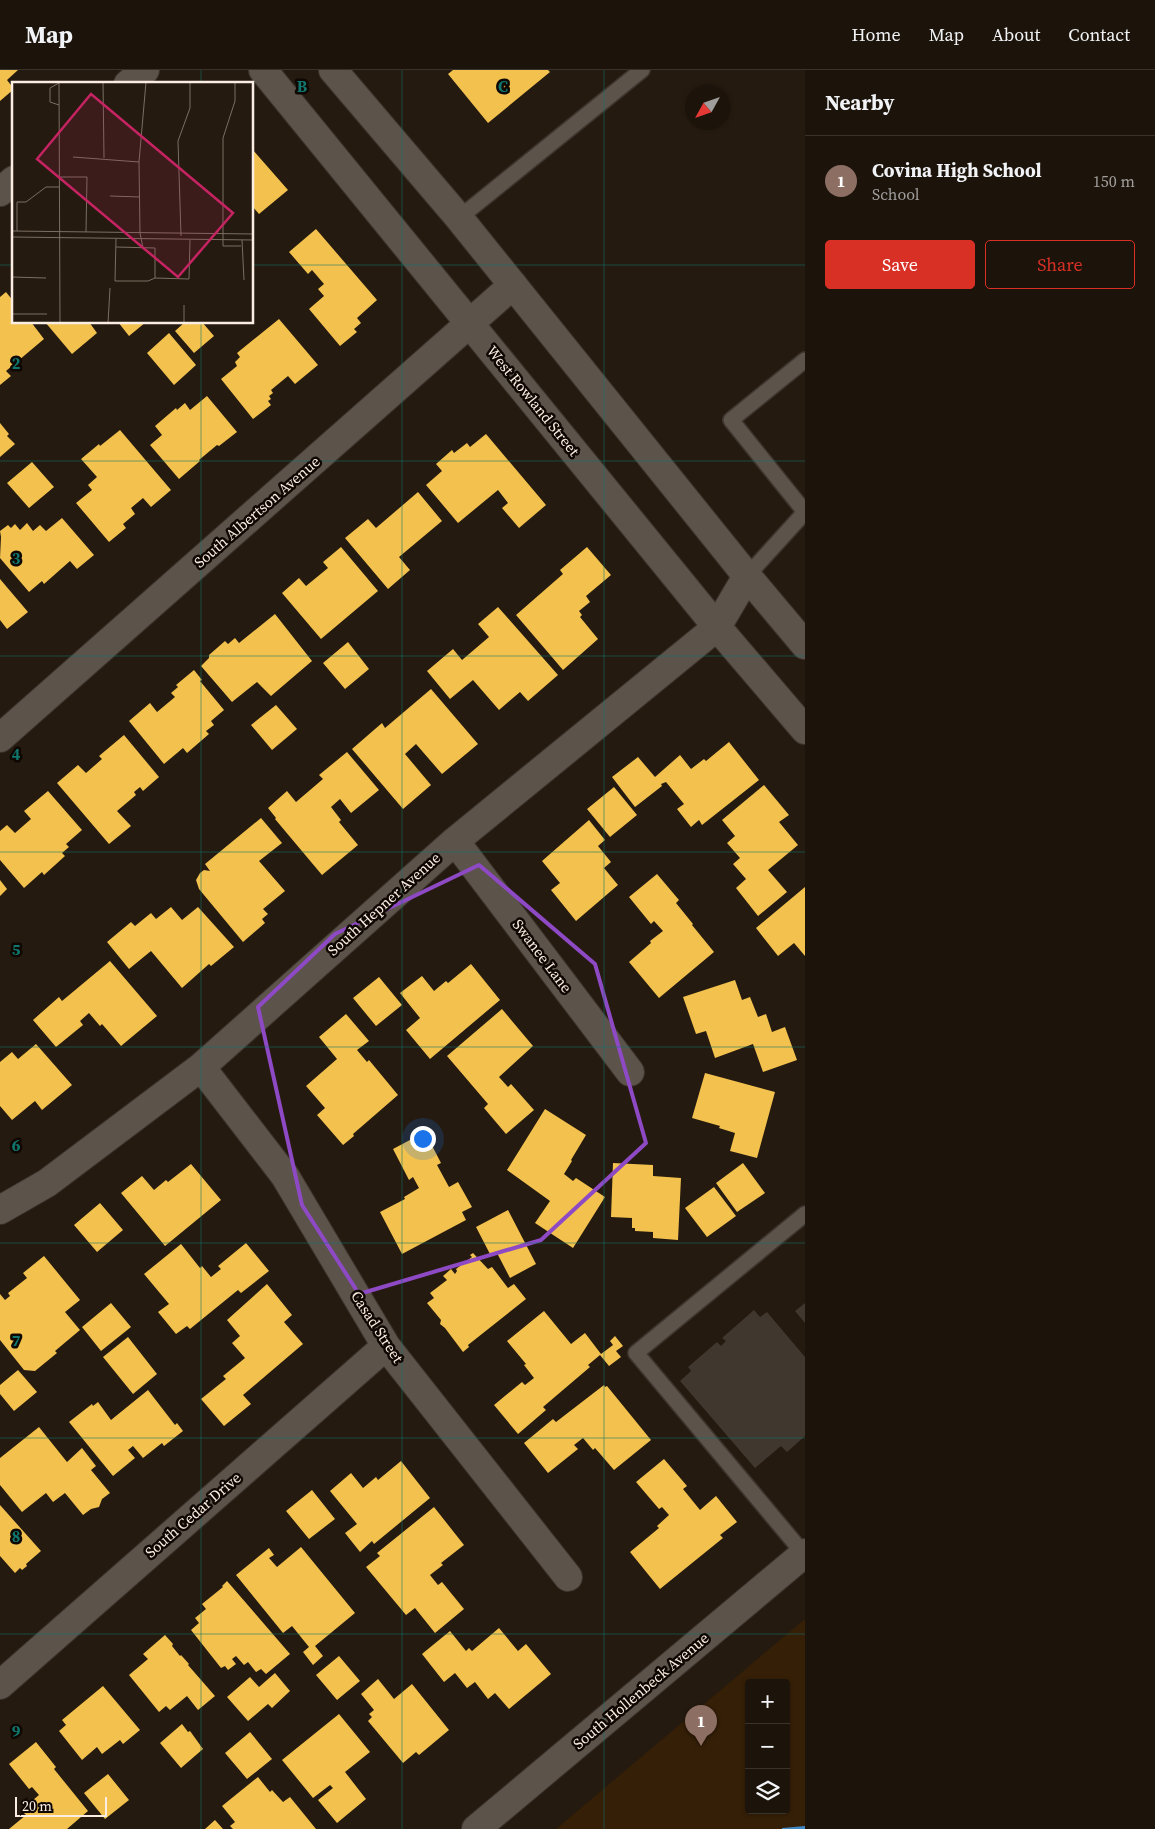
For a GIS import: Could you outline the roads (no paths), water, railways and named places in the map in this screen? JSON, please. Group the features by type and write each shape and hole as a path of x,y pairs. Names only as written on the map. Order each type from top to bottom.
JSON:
{"street":[{"path":"130,82 144,70"},
{"name":"West Rowland Street","path":"263,70 717,627 805,730"},
{"path":"333,70 459,218 747,576 805,645"},
{"path":"0,192 12,182"},
{"name":"South Albertson Avenue","path":"0,738 513,285"},
{"name":"South Hepner Avenue","path":"0,1210 48,1183 201,1067 455,841 717,627 747,576"},
{"name":"Swanee Lane","path":"455,841 630,1072"},
{"name":"Casad Street","path":"201,1067 285,1176 386,1346 568,1577"},
{"name":"South Cedar Drive","path":"0,1685 386,1346"},
{"name":"South Hollenbeck Avenue","path":"476,1829 804,1554"}],"lane":[{"path":"459,218 642,70"},
{"path":"747,576 805,512 731,420 805,360"},
{"path":"804,1554 636,1353 805,1214"}],"place":[{"name":"Covina High School","path":"701,1746"}]}
